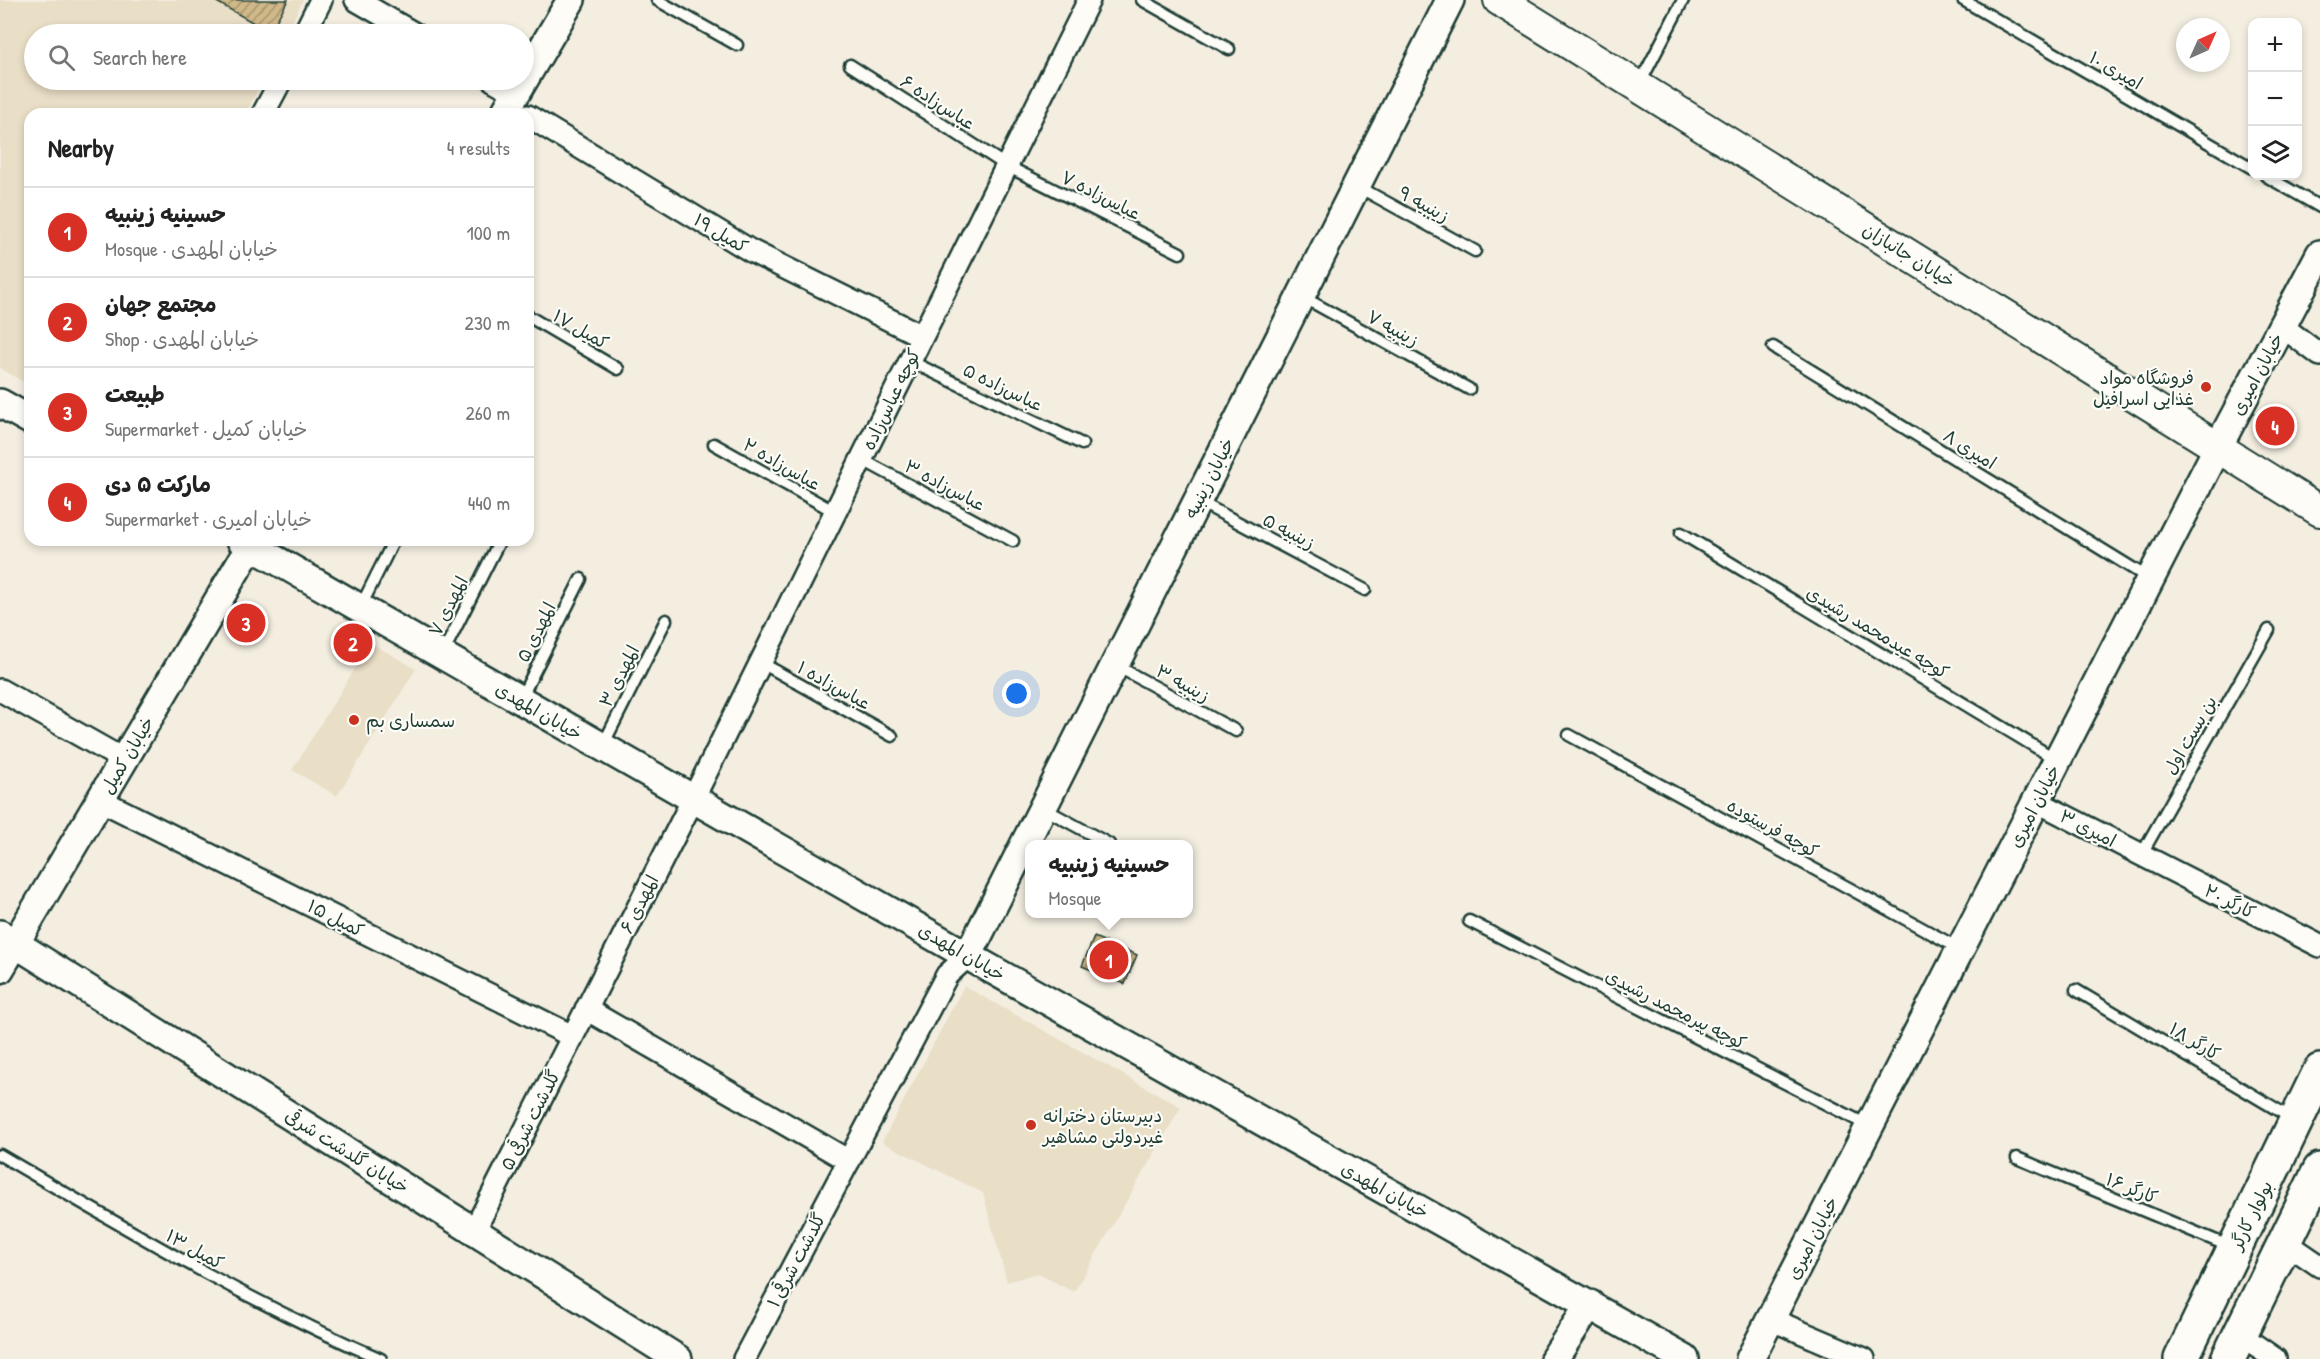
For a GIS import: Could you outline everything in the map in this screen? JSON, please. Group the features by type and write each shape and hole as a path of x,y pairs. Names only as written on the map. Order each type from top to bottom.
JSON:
{"main road":[{"name":"خیابان جانبازان","path":"1499,0 2320,511"},
{"name":"بولوار کارگر","path":"2181,1359 2320,1071"},
{"path":"2234,1347 2320,1170"}],"street":[{"path":"309,24 321,0"},
{"path":"356,0 398,24"},
{"path":"534,73 571,0"},
{"name":"کوچه عباس‌زاده","path":"693,799 1089,0"},
{"name":"خیابان زینبیه","path":"1027,840 1450,0"},
{"path":"266,108 276,90"},
{"name":"کمیل ۱۹","path":"501,90 515,108"},
{"path":"517,108 526,90"},
{"name":"کمیل ۱۹","path":"534,120 751,251 922,336"},
{"name":"خیابان امیری","path":"1750,1359 2218,447 2320,255"},
{"path":"2282,326 2320,355"},
{"path":"0,403 24,417"},
{"name":"خیابان کمیل","path":"0,969 8,938 100,800 246,546"},
{"name":"خیابان المهدی","path":"255,546 360,609 968,956 1685,1359"},
{"path":"0,690 124,760"},
{"name":"المهدی ۶","path":"586,1009 693,799"},
{"name":"کمیل ۱۵","path":"100,800 572,1036"},
{"name":"امیری ۳","path":"2036,801 2141,855"},
{"name":"خیابان زینبیه","path":"968,956 1025,844"},
{"name":"کارگر ۲۰","path":"2141,855 2320,946"},
{"name":"خیابان گلدشت شرقی","path":"8,938 678,1359"},
{"name":"گلدشت شرقی ۱","path":"744,1359 946,975 968,956"},
{"path":"586,1009 849,1161"},
{"name":"گلدشت شرقی ۵","path":"474,1231 586,1009"},
{"path":"2285,1242 2320,1266"},
{"path":"1554,1359 1590,1304"},
{"path":"1770,1319 1864,1359"},
{"path":"2234,1347 2275,1359"}],"lane":[{"path":"657,0 737,45"},
{"path":"1142,0 1229,49"},
{"path":"1637,87 1683,0"},
{"name":"امیری ۱۰","path":"1963,0 2248,165"},
{"name":"عباس‌زاده ۶","path":"850,65 1007,166"},
{"name":"عباس‌زاده ۷","path":"1007,166 1180,253"},
{"path":"2273,180 2320,207"},
{"name":"زینبیه ۹","path":"1356,186 1475,250"},
{"name":"زینبیه ۷","path":"1301,296 1470,389"},
{"name":"کمیل ۱۷","path":"534,320 618,369"},
{"name":"امیری ۸","path":"1773,347 2150,580"},
{"name":"عباس‌زاده ۵","path":"910,361 1082,444"},
{"name":"عباس‌زاده ۲","path":"714,444 835,512"},
{"name":"عباس‌زاده ۳","path":"861,459 1013,541"},
{"name":"زینبیه ۵","path":"1198,501 1365,590"},
{"name":"کوچه عیدمحمد رشیدی","path":"1681,533 2057,760"},
{"path":"360,609 391,546"},
{"name":"المهدی ۷","path":"442,655 497,546"},
{"name":"المهدی ۵","path":"520,700 581,579"},
{"name":"المهدی ۳","path":"602,747 666,620"},
{"name":"بن بست اول","path":"2141,855 2269,630"},
{"name":"عباس‌زاده ۱","path":"760,662 892,736"},
{"name":"زینبیه ۳","path":"1115,664 1236,731"},
{"name":"کوچه فرستوده","path":"1569,735 1960,950"},
{"path":"1043,808 1102,840"},
{"name":"کوچه پیرمحمد رشیدی","path":"1469,921 1869,1126"},
{"name":"کارگر ۱۸","path":"2076,990 2296,1121"},
{"name":"کمیل ۱۳","path":"0,1155 200,1272 309,1329 381,1359"},
{"name":"کارگر ۱۶","path":"2017,1158 2235,1248"}],"shaded area":[{"path":"0,0 303,0 291,24 24,24 24,90 258,90 248,108 24,108 24,382 0,368"},
{"name":"سمساری بم","path":"371,643 416,669 337,796 292,770"},
{"name":"دبیرستان دخترانه غیردولتی مشاهیر","path":"964,986 1181,1107 1074,1292 1037,1273 1007,1282 983,1193 882,1142"}],"building":[{"path":"213,0 288,0 274,24 256,24"},
{"path":"1094,937 1137,955 1125,984 1082,966"}],"place":[{"name":"فروشگاه مواد غذایی اسرافیل","path":"2206,387"},
{"name":"مارکت ۵ دی","path":"2275,426"},
{"name":"طبیعت","path":"246,623"},
{"name":"مجتمع جهان","path":"353,643"},
{"name":"سمساری بم","path":"354,720"},
{"name":"حسینیه زینبیه","path":"1109,960"},
{"name":"دبیرستان دخترانه غیردولتی مشاهیر","path":"1031,1125"}]}
